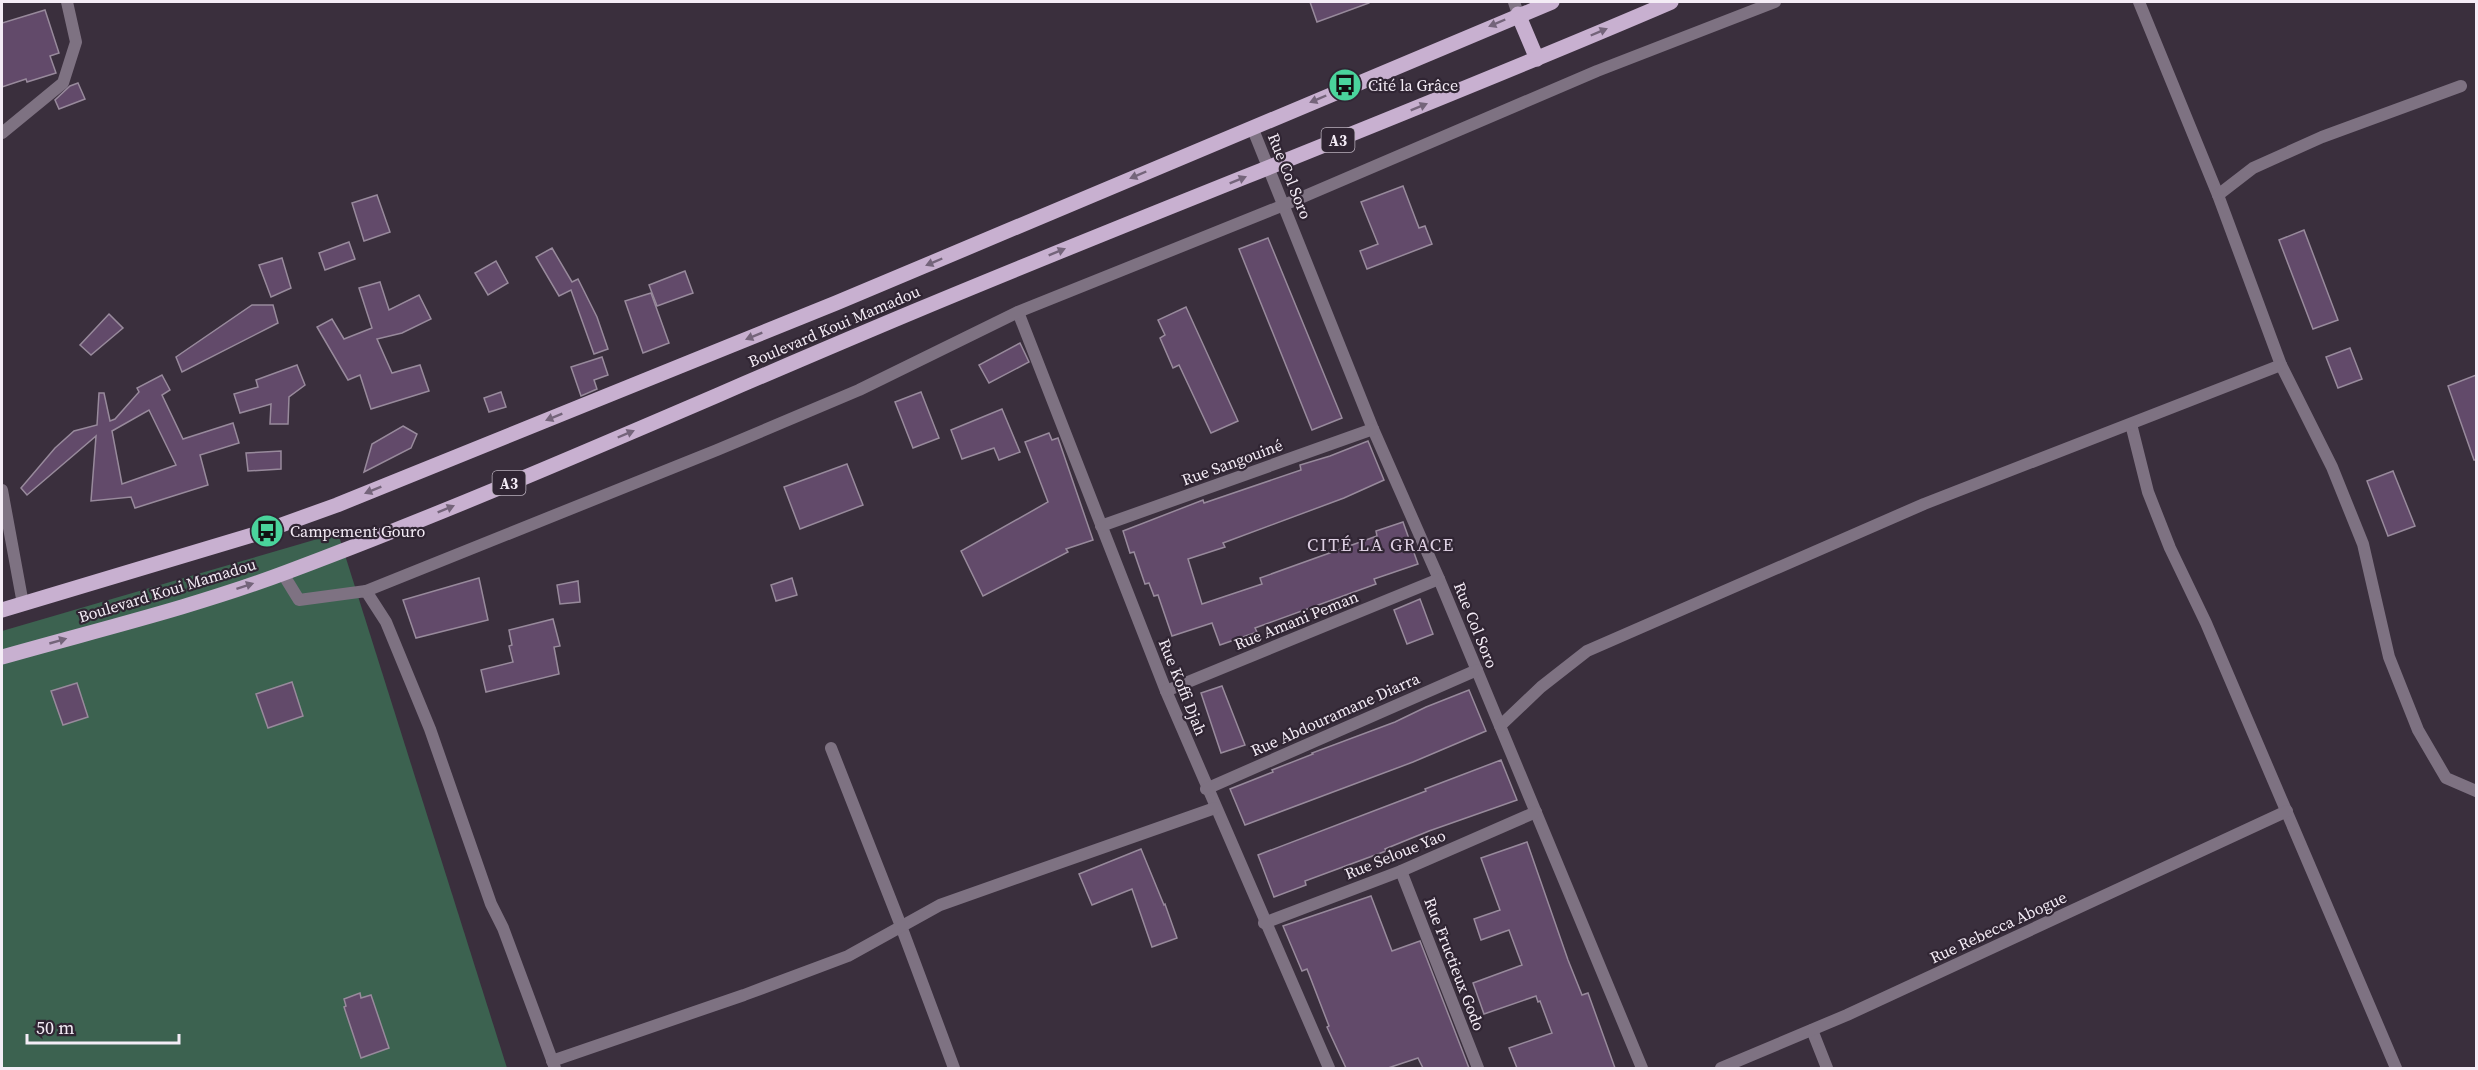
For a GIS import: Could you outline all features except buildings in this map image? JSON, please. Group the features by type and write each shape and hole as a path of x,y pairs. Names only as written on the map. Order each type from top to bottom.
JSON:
{"main road":[{"name":"Boulevard Koui Mamadou","path":"2,610 262,532 337,505 836,303 1252,127 1516,8 1552,2"},
{"name":"Boulevard Koui Mamadou","path":"2,657 183,606 283,573 564,461 1003,274 1537,59 1671,2"},
{"path":"1516,8 1537,59"}],"street":[{"path":"2,133 63,83 76,42 67,2"},
{"path":"283,573 299,600 366,591 707,454 859,390 1018,312 1284,205 1597,71 1775,2"},
{"path":"2139,2 2218,195 2281,365 2332,467 2363,544 2389,657 2418,730 2446,778 2476,790"},
{"path":"2218,195 2253,168 2322,138 2461,86"},
{"name":"Rue Col Soro","path":"1252,127 1373,429 1439,579 1642,1068"},
{"name":"Rue Koffi Djah","path":"1018,312 1206,789 1329,1068"},
{"path":"1500,726 1540,687 1587,651 1924,504 2281,365"},
{"path":"2131,424 2148,492 2170,548 2206,622 2396,1068"},
{"name":"Rue Sangouiné","path":"1101,526 1373,429"},
{"path":"2,490 23,604"},
{"name":"Rue Amani Peman","path":"1166,691 1439,579"},
{"path":"366,591 386,622 430,729 491,904 503,928 553,1065 848,956 940,905 1215,808"},
{"name":"Rue Abdouramane Diarra","path":"1206,789 1477,670"},
{"path":"831,748 902,926 954,1068"},
{"name":"Rue Rebecca Abogue","path":"1721,1068 1812,1030 2287,811"},
{"name":"Rue Seloue Yao","path":"1264,923 1401,871 1536,812"},
{"name":"Rue Fructieux Godo","path":"1401,871 1478,1068"},
{"path":"1812,1030 1827,1068"}],"green space":[{"path":"338,533 507,1068 2,1068 2,631"}],"place":[{"name":"Cité la Grâce","path":"1345,85"},
{"name":"Campement Gouro","path":"267,531"}],"district":[{"name":"CITÉ LA GRACE","path":"1381,544"}]}
